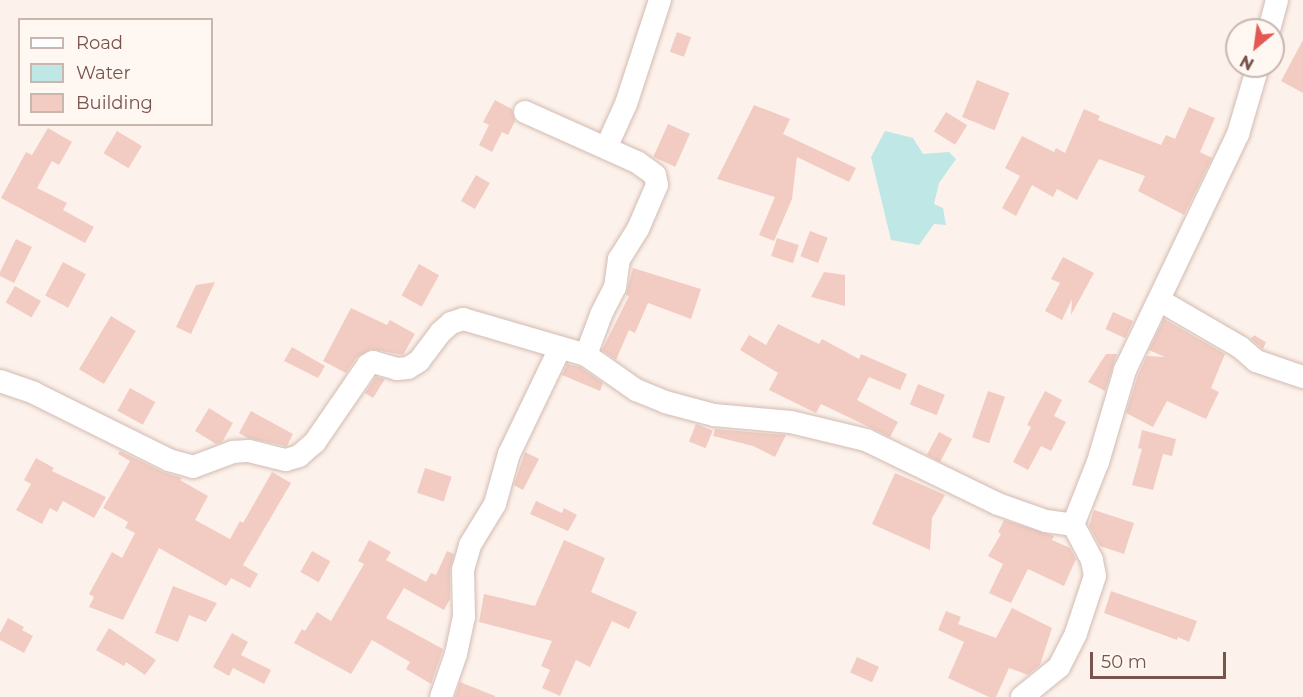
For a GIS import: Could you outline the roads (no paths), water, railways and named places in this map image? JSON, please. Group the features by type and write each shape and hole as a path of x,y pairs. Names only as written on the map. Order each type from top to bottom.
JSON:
{"street":[{"path":"606,148 626,105 660,0"},
{"path":"1272,18 1277,0"},
{"path":"1072,525 1098,462 1125,370 1238,134 1254,78"},
{"path":"525,112 650,169 655,175 657,185 638,229 619,259 615,287 601,315 586,355"},
{"path":"1159,300 1240,347 1256,361 1303,377"},
{"path":"0,381 34,393 169,460 193,467 233,452 249,451 286,460 299,456 315,442 368,365 373,362 396,369 408,368 418,361 451,323 464,319 586,355 636,390 665,402 714,415 790,422 866,440 998,504 1046,520 1072,525 1092,560 1095,576 1076,633 1059,668 1022,697"},
{"path":"441,697 456,654 464,617 462,570 470,545 495,504 509,454 560,348"}],"water":[{"path":"885,131 913,138 923,154 949,152 956,159 939,183 934,204 943,208 946,225 934,224 919,245 891,240 871,157"}]}
